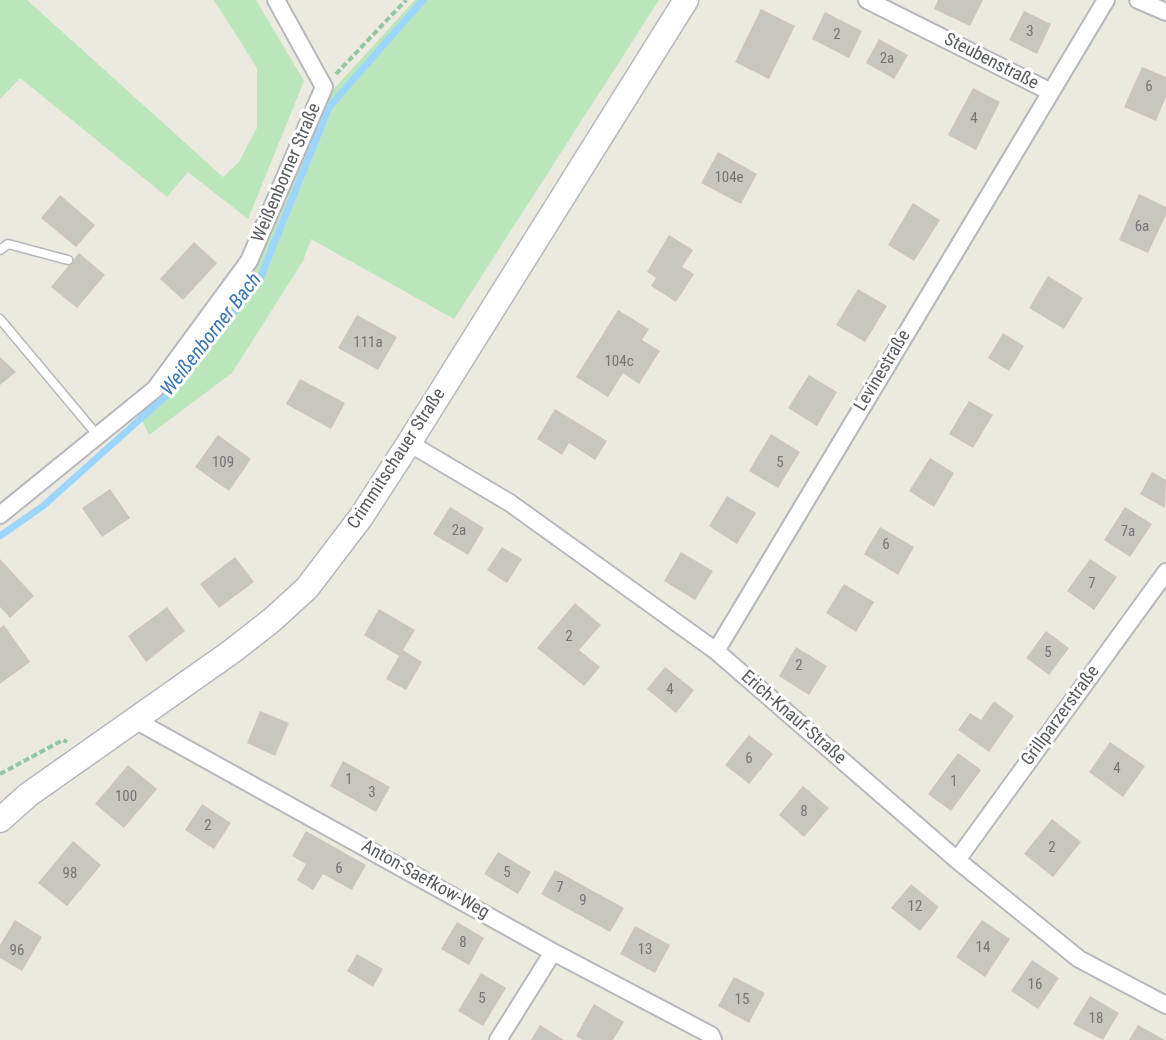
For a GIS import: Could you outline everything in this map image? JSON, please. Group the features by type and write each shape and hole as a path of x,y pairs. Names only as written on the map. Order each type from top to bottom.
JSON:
{"main road":[{"name":"Crimmitschauer Straße","path":"0,820 28,795 231,652 272,620 307,588 355,526 409,443 687,0"}],"street":[{"path":"276,0 324,87"},
{"name":"Steubenstraße","path":"867,0 1051,92 1106,0"},
{"path":"1138,0 1166,12"},
{"name":"Weißenborner Straße","path":"0,515 155,388 249,261 324,87"},
{"name":"Levinestraße","path":"716,651 1051,92"},
{"name":"Erich-Knauf-Straße","path":"409,443 510,503 716,651 957,861 1079,959 1166,1005"},
{"name":"Grillparzerstraße","path":"957,861 1166,572"},
{"name":"Anton-Saefkow-Weg","path":"135,720 554,952 711,1035 713,1040"},
{"path":"498,1040 554,952"}],"lane":[{"path":"0,250 8,244 68,260"},
{"path":"0,319 98,436"}],"path":[{"path":"324,87 406,0"}],"green space":[{"path":"0,0 27,0 223,177 239,162 257,128 257,68 214,0 256,0 304,81 248,219 188,172 167,197 20,78 0,99"},
{"path":"415,0 659,0 454,319 311,239 303,261 232,373 149,435 138,411 168,383 257,263 331,92"}],"building":[{"path":"938,0 983,0 970,26 934,9"},
{"path":"761,9 795,26 769,79 735,62"},
{"path":"1024,11 1051,24 1037,54 1009,40"},
{"path":"825,12 862,31 849,58 812,39"},
{"path":"879,39 908,55 894,79 866,63"},
{"path":"1142,67 1166,77 1166,97 1156,121 1124,107"},
{"path":"973,88 1000,102 976,150 948,135"},
{"path":"718,152 757,174 741,204 701,183"},
{"path":"1139,194 1166,207 1166,215 1148,253 1119,240"},
{"path":"60,195 95,225 76,247 41,218"},
{"path":"913,203 940,220 914,261 888,245"},
{"path":"669,235 693,250 682,267 694,274 676,302 651,286 656,278 647,272"},
{"path":"194,242 217,263 183,300 160,279"},
{"path":"79,253 105,275 77,308 51,287"},
{"path":"1048,276 1083,298 1064,329 1029,308"},
{"path":"858,289 887,306 865,342 836,325"},
{"path":"618,310 649,329 642,340 660,351 639,384 623,373 608,397 576,377"},
{"path":"357,315 397,337 378,370 338,348"},
{"path":"1003,333 1024,346 1009,371 988,358"},
{"path":"0,357 16,372 0,385"},
{"path":"809,375 837,392 817,426 788,408"},
{"path":"300,379 345,403 331,429 286,404"},
{"path":"969,401 993,415 973,448 949,434"},
{"path":"555,409 607,441 595,460 569,443 562,455 537,439"},
{"path":"771,434 800,452 778,488 749,471"},
{"path":"218,435 251,459 229,491 195,467"},
{"path":"930,458 954,473 934,507 909,491"},
{"path":"1152,472 1166,480 1165,508 1140,494"},
{"path":"110,489 130,518 102,537 82,508"},
{"path":"727,496 756,513 737,544 709,526"},
{"path":"450,507 484,528 468,555 433,534"},
{"path":"1125,507 1152,524 1130,557 1104,540"},
{"path":"880,527 914,547 898,575 864,554"},
{"path":"502,547 522,559 507,583 487,570"},
{"path":"681,552 713,571 695,600 664,581"},
{"path":"235,557 254,582 219,608 200,584"},
{"path":"0,559 34,596 10,618 0,607"},
{"path":"1090,559 1117,577 1094,610 1067,591"},
{"path":"844,584 874,602 856,632 826,613"},
{"path":"575,603 601,625 579,650 600,667 584,686 537,648"},
{"path":"167,607 185,631 146,662 128,636"},
{"path":"379,609 415,630 403,650 422,662 406,690 386,679 399,656 364,635"},
{"path":"4,625 30,662 0,684 0,628"},
{"path":"1046,631 1069,648 1049,675 1026,658"},
{"path":"796,647 827,666 809,695 779,676"},
{"path":"665,667 694,690 676,713 647,689"},
{"path":"994,701 1014,716 989,752 958,730 970,713 981,720"},
{"path":"260,711 289,723 275,756 247,743"},
{"path":"749,735 773,754 749,784 725,765"},
{"path":"1110,742 1145,766 1123,797 1089,772"},
{"path":"958,753 981,770 951,811 928,794"},
{"path":"343,761 390,787 376,812 330,786"},
{"path":"128,765 157,789 124,828 95,804"},
{"path":"803,786 829,808 804,837 779,815"},
{"path":"202,804 231,823 214,849 185,830"},
{"path":"1052,819 1081,842 1053,877 1024,854"},
{"path":"306,831 366,865 352,890 323,874 313,890 297,880 306,864 292,856"},
{"path":"73,841 101,865 67,906 38,883"},
{"path":"498,852 531,872 518,894 484,874"},
{"path":"555,870 624,908 610,932 541,894"},
{"path":"911,884 939,907 920,931 891,908"},
{"path":"15,920 42,937 22,971 0,958 0,945"},
{"path":"982,920 1010,939 985,977 956,957"},
{"path":"457,922 484,938 469,965 441,949"},
{"path":"635,926 670,945 655,973 620,954"},
{"path":"357,954 383,969 373,987 347,971"},
{"path":"1032,960 1059,978 1038,1009 1011,991"},
{"path":"481,973 506,988 483,1026 458,1011"},
{"path":"734,977 765,993 749,1023 718,1006"},
{"path":"1090,996 1119,1013 1103,1040 1073,1024"},
{"path":"594,1004 624,1022 613,1040 583,1040 576,1036"},
{"path":"540,1025 564,1040 531,1040"},
{"path":"1138,1025 1165,1040 1129,1040"}],"waterway":[{"name":"Weißenborner Bach","path":"0,536 43,506 167,395 259,281 329,107 423,0"}]}
